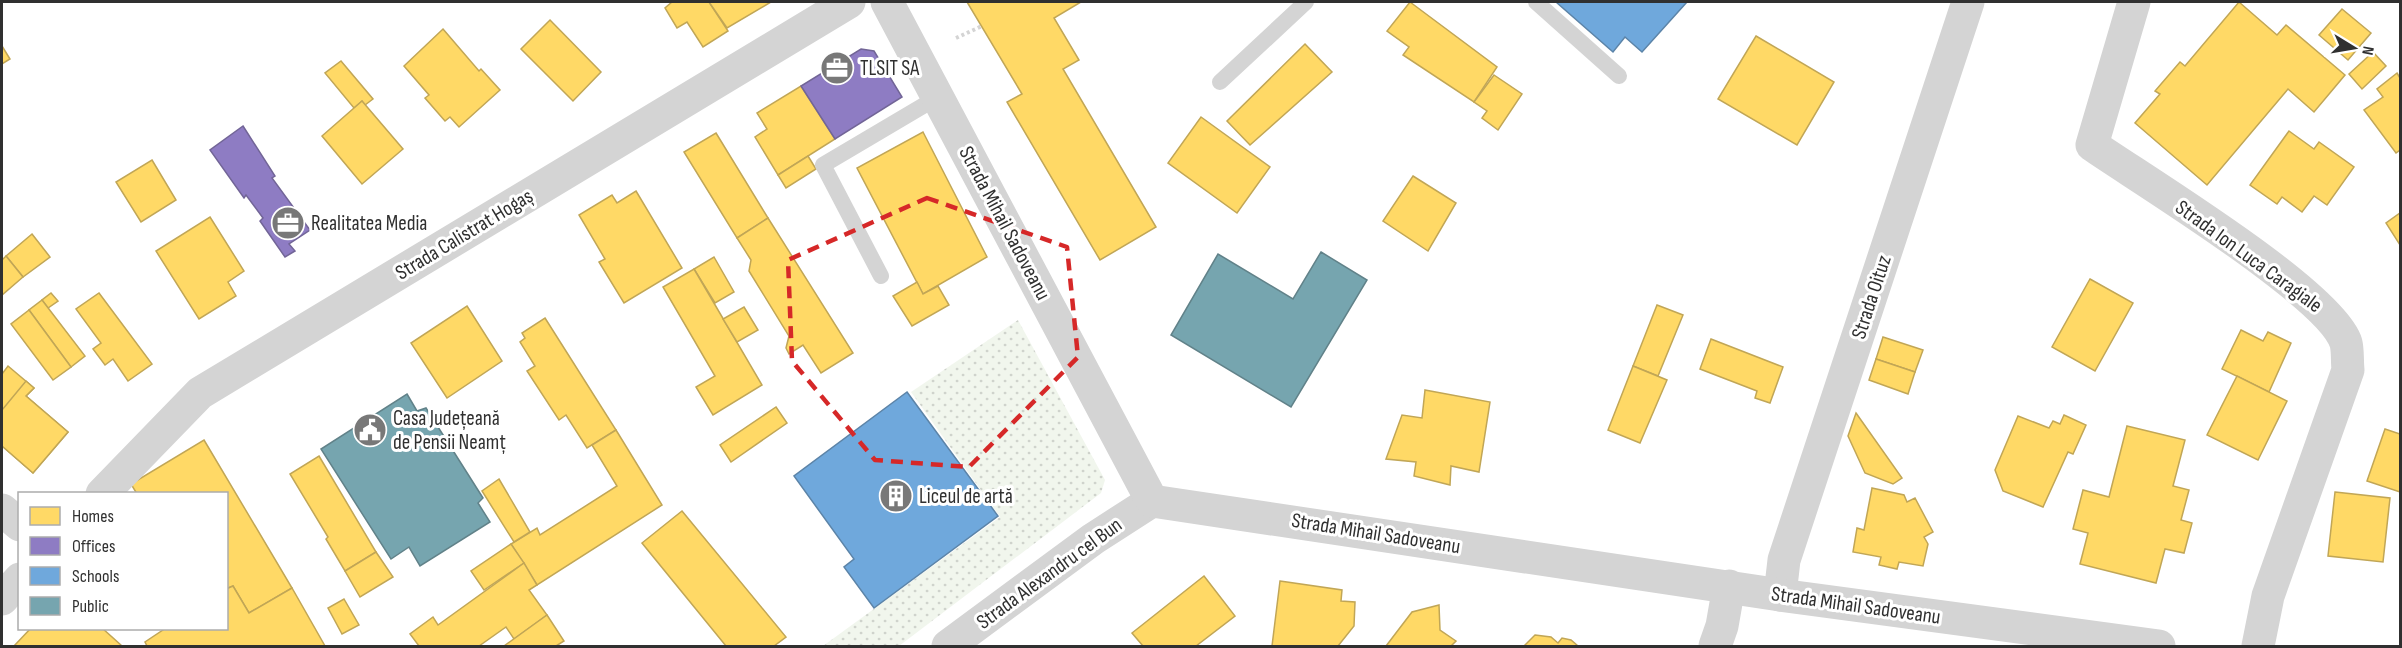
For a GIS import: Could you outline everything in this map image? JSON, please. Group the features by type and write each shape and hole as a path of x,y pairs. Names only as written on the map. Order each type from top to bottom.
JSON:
{"street":[{"name":"Strada Calistrat Hogaș","path":"104,492 200,393 849,2"},
{"name":"Strada Mihail Sadoveanu","path":"887,2 1152,501 1780,595 2159,646"},
{"name":"Strada Oituz","path":"1780,595 1784,560 1968,2"},
{"name":"Strada Ion Luca Caragiale","path":"2134,2 2092,145 2247,249 2327,314 2346,342 2348,370 2268,596 2258,646"},
{"name":"Strada Alexandru cel Bun","path":"948,646 1093,539 1152,501"},
{"path":"2,510 18,523"},
{"path":"2,598 18,581"},
{"path":"1715,646 1722,626 1728,586"}],"lane":[{"path":"1220,82 1306,2"},
{"path":"1536,2 1619,76"},
{"path":"881,276 823,165 938,97"}],"path":[{"path":"956,38 982,26"}],"highlighted area":[{"path":"927,198 1067,247 1078,357 969,467 875,460 792,361 788,260"}],"shaded area":[{"path":"1018,320 1105,480 1101,493 899,646 823,646 1000,517 911,392"}],"building: Homes":[{"path":"672,2 709,2 728,31 703,47 687,22 677,28 665,8"},
{"path":"709,2 771,2 727,28"},
{"path":"967,2 1081,2 1054,18 1079,60 1063,69 1156,227 1100,260 1007,102 1022,94"},
{"path":"1410,2 1497,67 1474,102 1403,55 1409,47 1387,31"},
{"path":"2239,2 2277,35 2286,25 2345,75 2314,112 2288,89 2207,185 2135,123 2160,94 2155,91 2180,62 2185,66"},
{"path":"2342,9 2371,33 2348,60 2319,35"},
{"path":"550,20 601,72 573,101 521,49"},
{"path":"443,29 479,71 481,69 500,90 459,127 450,117 445,121 425,98 429,95 404,66"},
{"path":"1756,36 1834,82 1797,145 1718,99"},
{"path":"1305,44 1332,72 1250,145 1227,121"},
{"path":"2,46 10,59 2,64"},
{"path":"2373,52 2386,66 2362,89 2349,74"},
{"path":"341,61 373,99 365,105 362,101 354,108 325,73"},
{"path":"2397,73 2400,78 2400,150 2396,153 2364,110 2383,97 2377,89"},
{"path":"1494,75 1522,94 1498,130 1482,118 1487,111 1474,102"},
{"path":"801,86 835,139 778,175 755,137 767,129 757,113"},
{"path":"362,101 403,149 362,184 322,136"},
{"path":"1201,117 1270,167 1237,213 1168,163"},
{"path":"2289,131 2314,149 2319,142 2354,167 2327,205 2314,196 2302,212 2282,197 2277,204 2250,185"},
{"path":"923,132 987,257 923,294 857,168"},
{"path":"716,133 768,218 737,238 684,152"},
{"path":"808,156 816,169 786,188 778,175"},
{"path":"152,160 176,200 141,222 116,182"},
{"path":"1413,176 1456,203 1428,251 1383,221"},
{"path":"636,191 682,268 624,303 599,262 605,259 579,215 612,195 617,203"},
{"path":"2400,213 2400,245 2386,223"},
{"path":"210,217 244,271 228,282 236,296 199,319 156,251"},
{"path":"768,218 853,353 821,373 803,345 789,354 786,348 789,336 749,271 751,260 737,238"},
{"path":"32,234 50,257 23,277 6,256"},
{"path":"6,256 23,277 2,295 2,260"},
{"path":"714,257 734,292 715,303 694,269"},
{"path":"694,269 762,385 713,415 696,387 715,376 663,287"},
{"path":"2090,279 2133,303 2095,371 2052,347"},
{"path":"917,282 923,294 938,286 949,305 912,326 893,296"},
{"path":"51,293 58,301 48,308 42,300"},
{"path":"99,293 152,364 128,381 113,359 105,365 93,349 101,343 76,309"},
{"path":"42,300 85,356 71,367 29,310"},
{"path":"1657,305 1683,315 1658,376 1633,366"},
{"path":"467,306 502,361 447,398 411,343"},
{"path":"744,307 758,330 737,342 723,319"},
{"path":"29,310 71,367 53,380 11,324"},
{"path":"545,318 616,430 587,448 566,415 559,420 527,371 535,366 520,342 525,338 522,333"},
{"path":"2241,330 2263,341 2268,332 2291,343 2269,392 2222,369"},
{"path":"1883,337 1923,350 1915,372 1876,359"},
{"path":"1711,339 1783,367 1770,403 1755,398 1757,391 1700,369"},
{"path":"1876,359 1915,372 1908,394 1869,380"},
{"path":"8,366 34,388 26,396 68,432 33,473 2,446 2,374"},
{"path":"1633,366 1667,380 1640,443 1608,430"},
{"path":"2237,376 2287,401 2258,460 2207,435"},
{"path":"26,381 34,388 26,396 68,432 33,473 2,446 2,410"},
{"path":"1425,390 1490,402 1479,472 1451,466 1450,485 1414,476 1416,462 1386,459 1402,415 1422,418"},
{"path":"776,407 787,423 731,462 720,445"},
{"path":"1856,413 1902,478 1893,484 1865,473 1848,436"},
{"path":"2064,415 2086,425 2073,454 2068,452 2043,507 2003,491 1995,470 2018,416 2049,428 2053,421 2060,424"},
{"path":"2127,426 2185,440 2173,486 2189,490 2181,520 2192,523 2184,553 2165,549 2156,583 2080,564 2088,533 2073,529 2083,490 2109,497"},
{"path":"2385,429 2400,434 2400,492 2367,481"},
{"path":"616,430 662,505 537,585 511,544 537,528 540,535 617,486 592,445"},
{"path":"204,440 292,588 249,613 233,586 228,588 228,492 136,492 131,484"},
{"path":"319,456 376,552 345,571 326,539 328,537 290,474"},
{"path":"499,479 530,532 514,542 482,491"},
{"path":"1872,488 1904,495 1907,502 1915,498 1933,532 1924,537 1928,544 1923,566 1899,562 1897,569 1879,565 1881,557 1853,552 1857,528 1864,530"},
{"path":"2335,492 2390,498 2383,562 2328,556"},
{"path":"682,511 786,637 774,646 726,646 642,543"},
{"path":"511,544 524,563 484,590 471,571"},
{"path":"376,552 393,577 360,597 345,571"},
{"path":"524,563 537,585 529,590 547,615 514,639 506,627 479,646 419,646 410,634 433,617 438,625"},
{"path":"1204,576 1235,616 1196,646 1143,646 1132,633"},
{"path":"1280,581 1342,590 1341,601 1355,602 1354,626 1338,646 1272,646"},
{"path":"233,586 249,613 292,588 325,646 147,646 145,642 163,630 228,630 228,588"},
{"path":"344,599 359,625 342,634 328,608"},
{"path":"1439,605 1440,630 1456,641 1451,646 1386,646 1412,612"},
{"path":"547,615 564,641 556,646 504,646"},
{"path":"29,630 104,630 122,646 14,646"},
{"path":"1535,635 1551,637 1558,643 1562,638 1571,640 1578,646 1524,646"}],"building: Offices":[{"path":"861,49 874,51 902,97 835,139 801,86"},
{"path":"243,126 275,176 272,178 310,230 289,244 295,251 285,257 260,221 263,218 246,195 244,198 210,150"}],"building: Schools":[{"path":"1556,2 1687,2 1642,52 1625,37 1613,52"},
{"name":"Liceul de artă","path":"907,392 998,516 874,608 844,567 854,559 794,476"}],"building: Public":[{"path":"1321,252 1367,280 1291,407 1171,335 1218,254 1293,299"},
{"path":"407,394 417,411 426,408 483,498 478,503 490,522 420,566 409,547 391,559 321,449"}],"place":[{"name":"TLSIT SA","path":"837,68"},
{"name":"Realitatea Media","path":"288,223"},
{"name":"Casa Județeană de Pensii Neamț","path":"370,430"},
{"name":"Liceul de artă","path":"896,496"}]}
